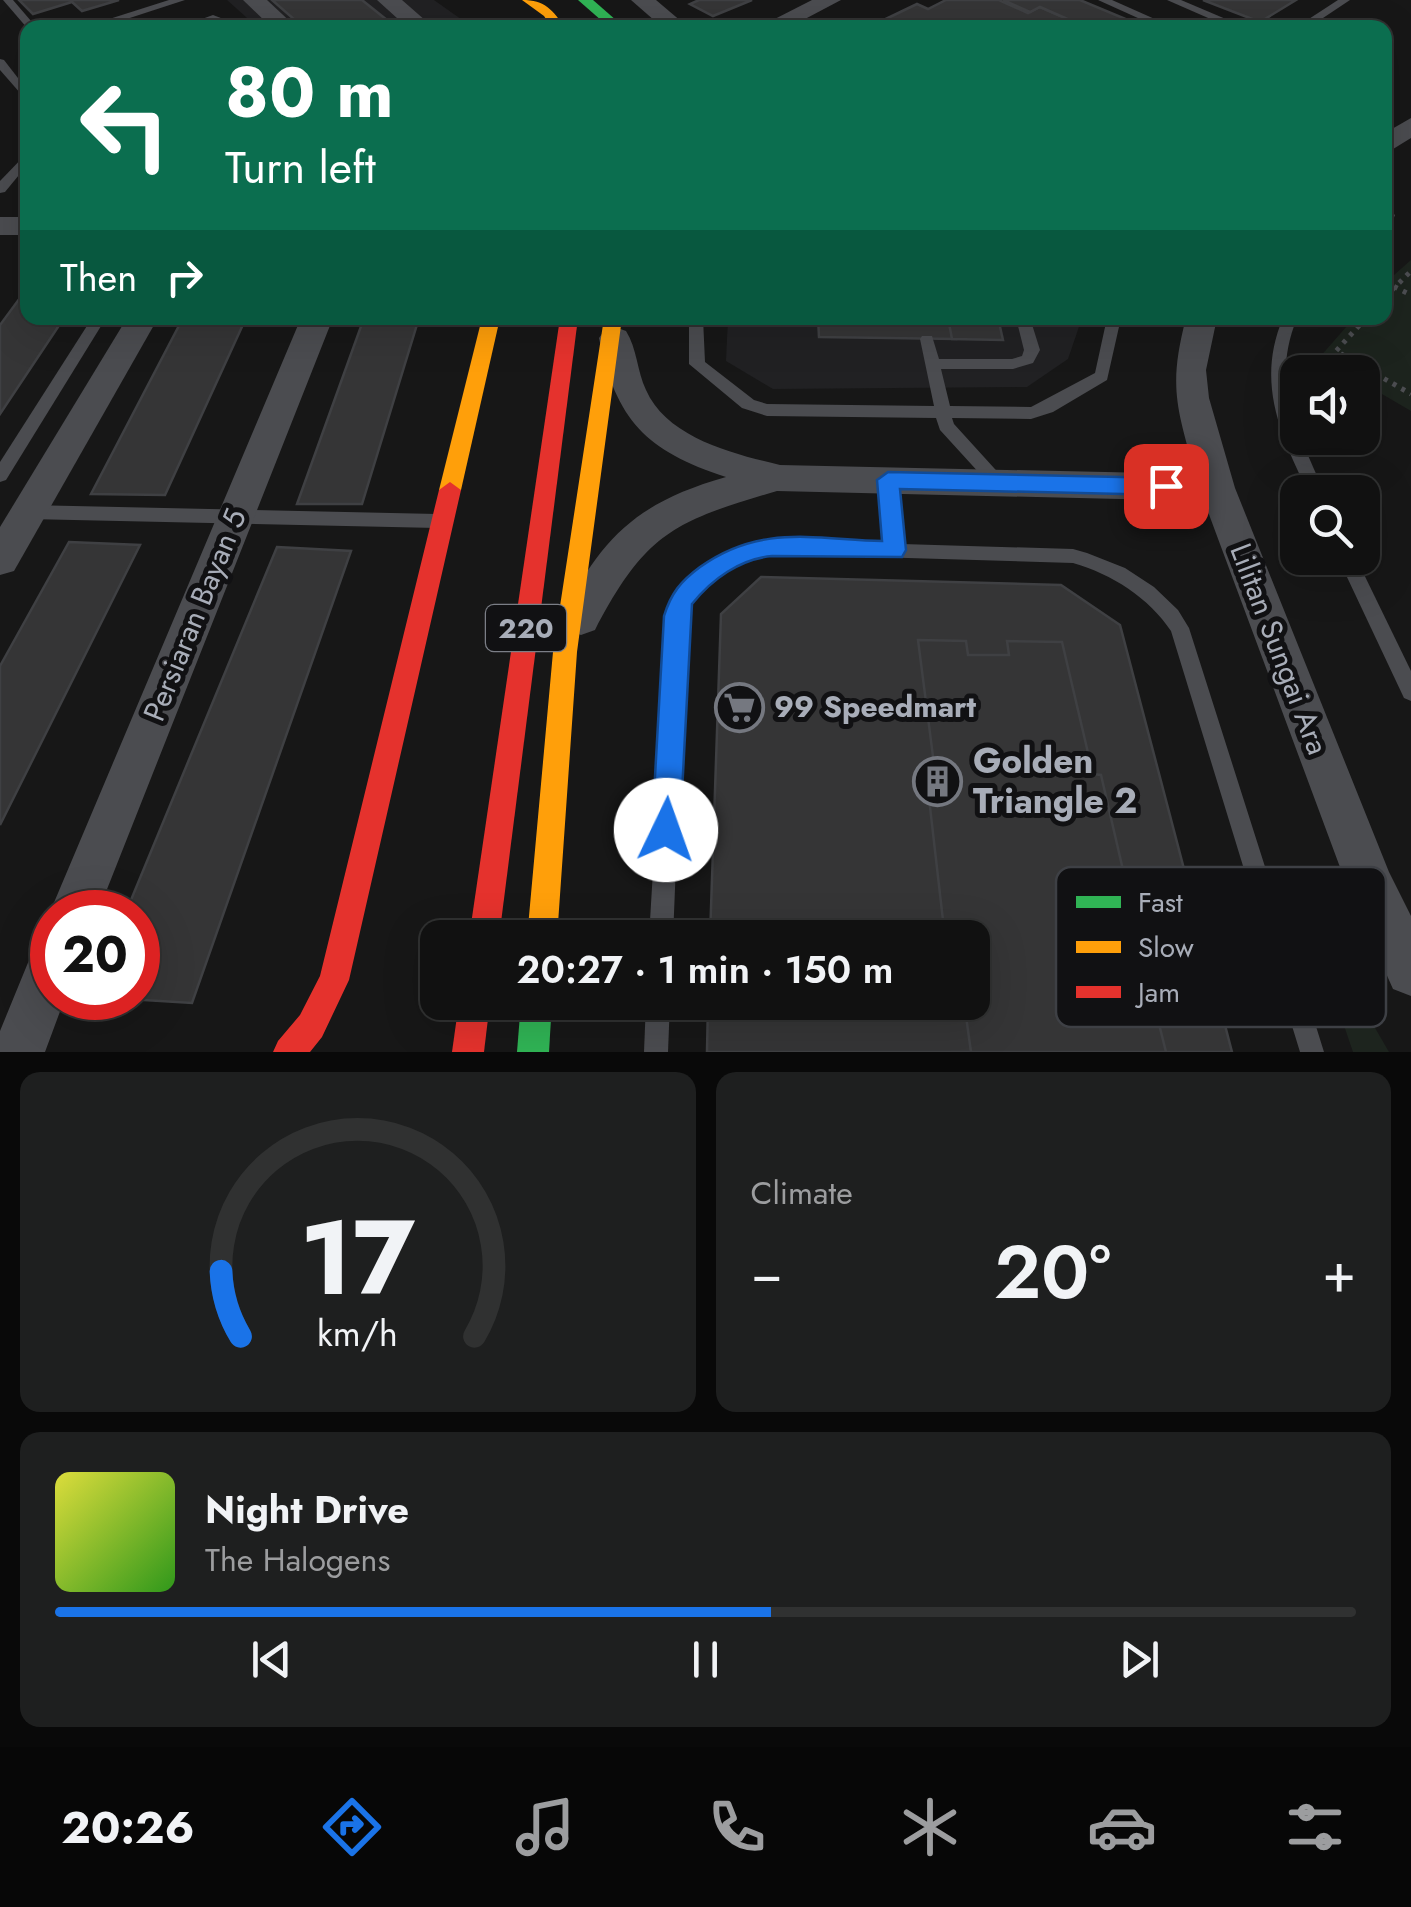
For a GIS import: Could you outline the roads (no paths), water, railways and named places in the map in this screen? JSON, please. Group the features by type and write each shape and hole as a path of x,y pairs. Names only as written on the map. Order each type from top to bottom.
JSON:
{"main road":[{"path":"529,0 554,20"},
{"path":"575,0 591,20"},
{"path":"584,0 609,20"},
{"path":"289,1052 311,1026 334,980 489,325"},
{"name":"220","path":"486,920 568,325"},
{"name":"220","path":"543,920 565,652 612,325"},
{"path":"468,1052 472,1020"},
{"path":"533,1052 536,1020"}],"street":[{"path":"254,0 277,20"},
{"path":"388,0 413,20"},
{"path":"642,0 668,20"},
{"path":"766,20 798,0"},
{"path":"772,20 830,0"},
{"path":"0,560 138,325"},
{"name":"Persiaran Bayan 5","path":"83,890 314,325"},
{"path":"613,325 630,390 652,423 707,456 780,478 1217,488"},
{"name":"Lilitan Sungai Ara","path":"1200,325 1190,370 1192,398 1217,488 1364,867"},
{"path":"565,652 601,577 624,544 680,506 780,478"},
{"name":"Lilitan Sungai Ara","path":"1386,918 1411,971"},
{"path":"18,1052 31,1020"}],"lane":[{"path":"8,0 25,20"},
{"path":"112,20 180,0"},
{"path":"1103,0 1151,20"},
{"path":"1172,0 1222,20"},
{"path":"1313,20 1345,0"},
{"path":"125,16 128,20"},
{"path":"0,62 20,88"},
{"path":"14,79 20,77"},
{"path":"0,188 20,165"},
{"path":"0,476 95,325"},
{"path":"696,325 697,364 758,408 1031,413 1102,376 1113,325"},
{"path":"932,364 1013,364 1028,360 1032,350 1025,325"},
{"path":"1288,325 1278,358 1279,395 1291,440 1308,475"},
{"path":"927,339 941,412 951,433 998,483"},
{"path":"888,480 894,550"},
{"path":"28,512 444,521"},
{"path":"662,920 676,616 681,600 718,567 750,549 1074,556 1101,564 1162,605 1180,628 1255,867"},
{"path":"1355,575 1411,692"},
{"path":"656,1052 657,1020"},
{"path":"1304,1027 1312,1052"}],"place":[{"name":"99 Speedmart","path":"739,707"},
{"name":"Golden Triangle 2","path":"938,781"}]}
